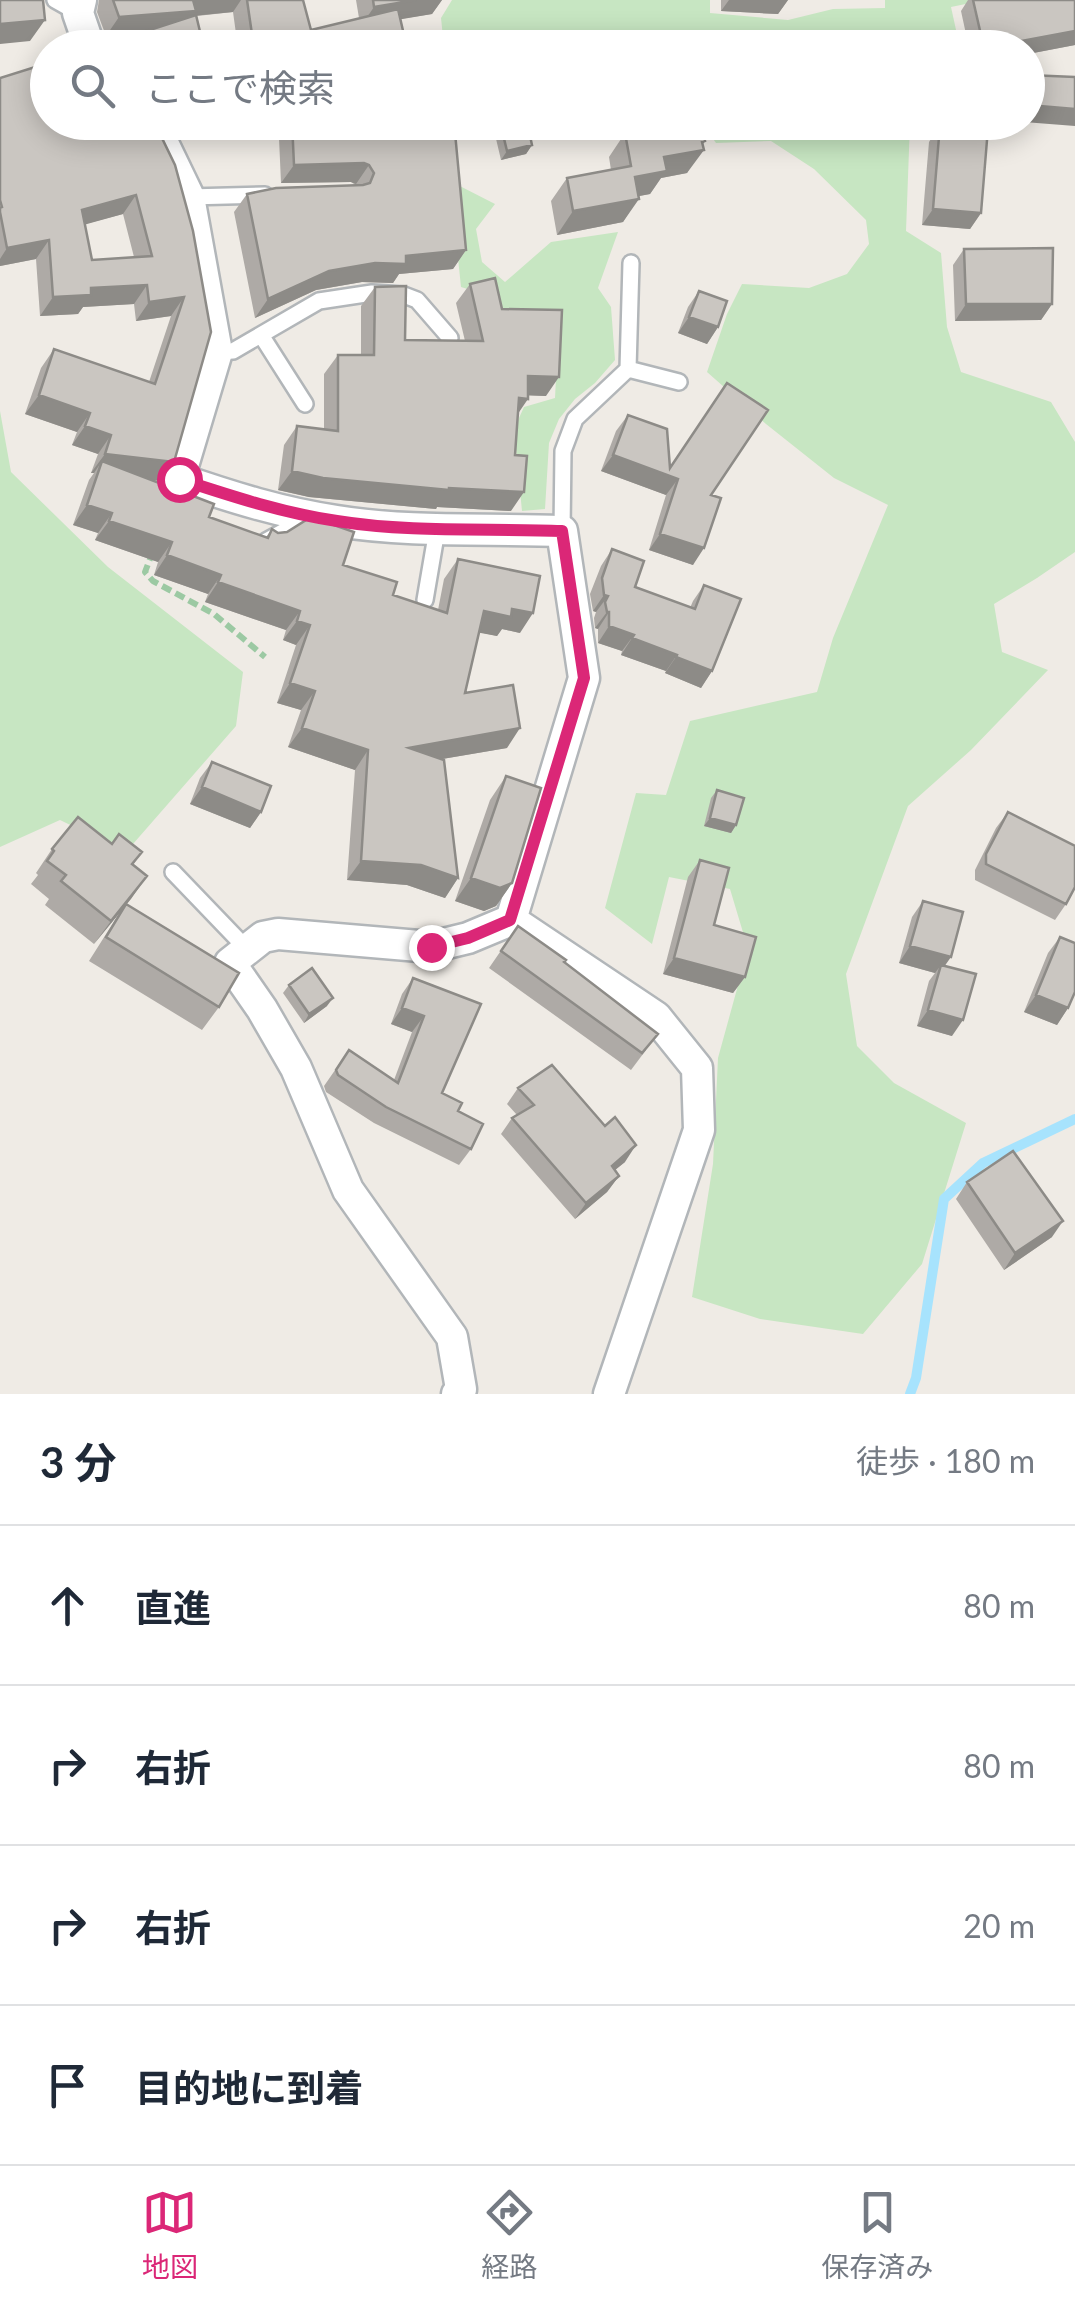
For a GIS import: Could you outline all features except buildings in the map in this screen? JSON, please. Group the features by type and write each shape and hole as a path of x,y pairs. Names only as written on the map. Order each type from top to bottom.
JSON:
{"street":[{"path":"71,4 82,30"},
{"path":"161,140 189,197 217,352 179,479 257,505 338,521 437,530 562,531 584,678 510,920 468,938 431,947 263,936 230,962 296,1068 348,1190 452,1336 461,1389 457,1394"},
{"path":"510,920 656,1017 697,1068 700,1130 610,1394"}],"lane":[{"path":"189,197 278,194"},
{"path":"562,531 563,450 574,420 628,369 630,263"},
{"path":"217,352 234,351 319,301 372,293 404,294 417,300 450,338"},
{"path":"261,335 305,404"},
{"path":"628,369 679,382"},
{"path":"266,540 311,516"},
{"path":"425,600 437,530"},
{"path":"173,872 246,948"}],"path":[{"path":"158,535 145,572 153,581 214,614 265,656"}],"green space":[{"path":"452,0 710,0 710,13 788,20 833,9 885,8 885,0 985,0 951,7 956,30 442,30 441,18"},
{"path":"714,140 909,140 906,231 941,253 947,327 961,372 1051,402 1075,442 1075,552 994,604 1002,652 1048,670 971,750 908,806 846,974 857,1046 894,1083 966,1123 922,1264 863,1334 760,1319 692,1297 713,1164 718,1058 748,949 730,889 669,877 652,944 605,908 636,793 666,795 690,721 817,692 833,638 888,505 834,478 707,372 742,284 809,288 847,274 869,244 866,220 814,169 771,141"},
{"path":"450,181 495,204 476,229 482,262 505,282 551,242 618,232 598,288 611,307 615,360 559,419 549,443 545,509 522,511 514,429 524,407 555,398 559,320 506,317 490,296 461,287"},
{"path":"0,411 11,472 108,567 243,672 236,726 126,852 60,820 0,847"}],"waterway":[{"path":"910,1394 916,1378 944,1199 983,1163 1075,1119"}],"route":[{"path":"179,479 257,505 338,521 437,530 562,531 584,678 510,920 468,938 431,947"}]}
